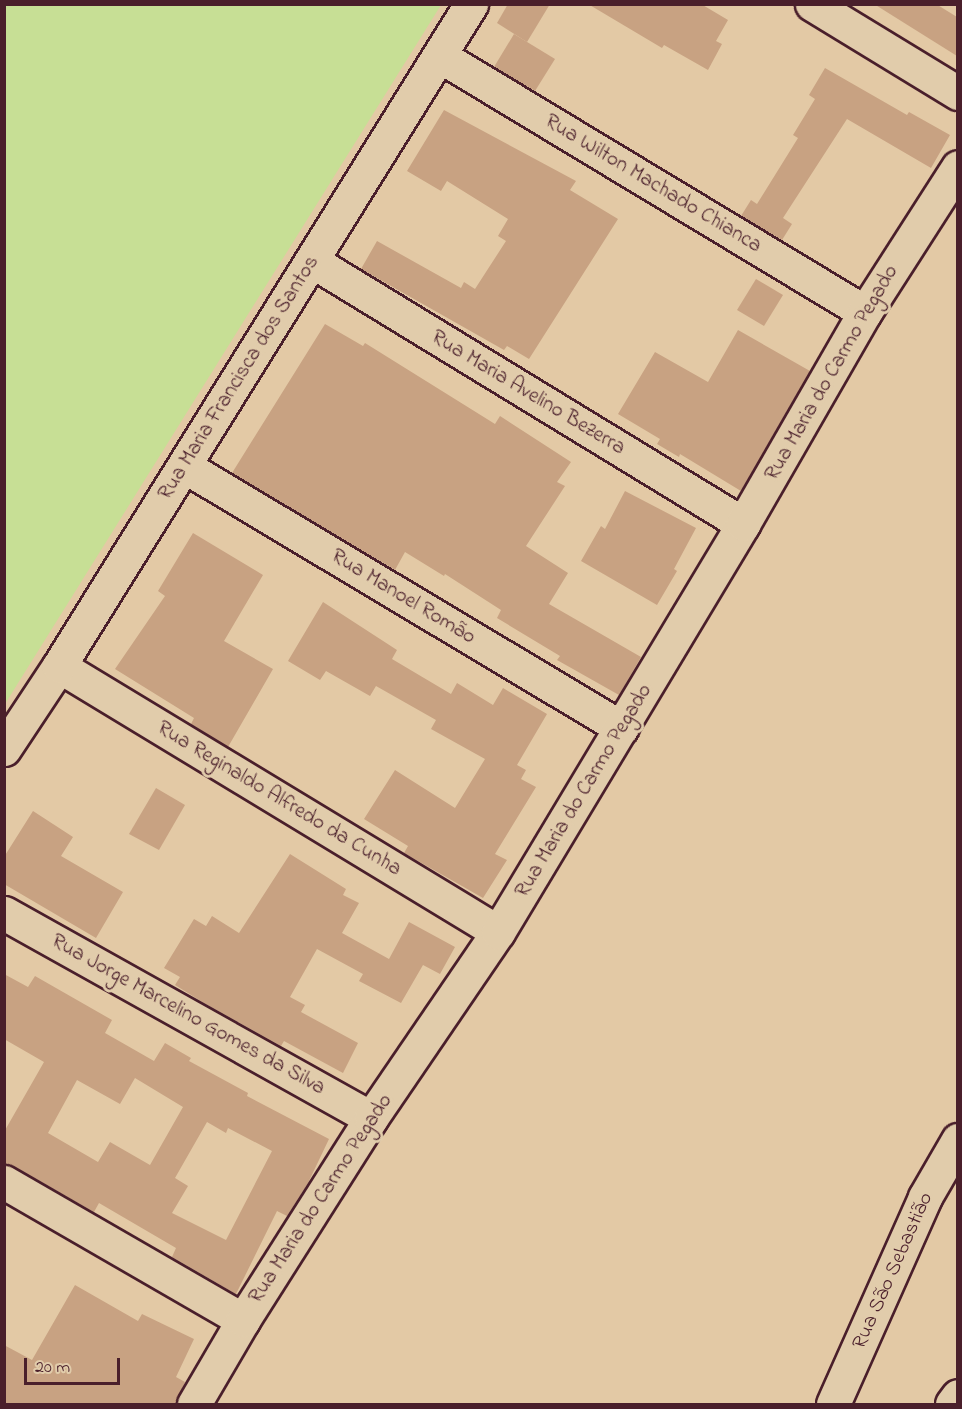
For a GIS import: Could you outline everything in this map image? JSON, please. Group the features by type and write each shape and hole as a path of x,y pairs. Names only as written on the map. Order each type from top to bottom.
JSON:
{"street":[{"name":"Rua Maria Francisca dos Santos","path":"4,749 59,666 471,4"},
{"path":"812,4 957,93"},
{"name":"Rua Wilton Machado Chianca","path":"440,56 865,312"},
{"name":"Rua Maria do Carmo Pegado","path":"194,1404 243,1320 371,1118 498,932 743,524 865,312 957,167"},
{"name":"Rua Maria Avelino Bezerra","path":"312,261 743,524"},
{"name":"Rua Manoel Romão","path":"184,466 622,728"},
{"name":"Rua Reginaldo Alfredo da Cunha","path":"59,666 498,932"},
{"name":"Rua Jorge Marcelino Gomes da Silva","path":"4,913 371,1118"},
{"name":"Rua São Sebastião","path":"833,1404 925,1197 957,1140"},
{"path":"4,1182 243,1320"},
{"path":"952,1404 957,1396"}],"green space":[{"path":"4,5 441,5 5,704"}],"building":[{"path":"508,4 550,4 527,42 497,23"},
{"path":"588,4 701,4 728,20 716,41 722,44 708,70 664,45 662,48"},
{"path":"874,4 936,4 957,17 957,56"},
{"path":"514,34 555,59 535,91 494,67"},
{"path":"825,68 907,115 909,112 950,135 931,168 847,119 783,218 792,224 782,240 741,216 751,200 757,204 798,138 793,135 815,99 809,95"},
{"path":"444,110 576,181 570,190 618,219 529,359 507,346 504,350 361,269 377,241 461,288 464,282 475,289 506,241 498,236 508,219 447,181 441,191 407,171"},
{"path":"756,279 783,295 764,326 737,310"},
{"path":"325,324 363,346 365,343 495,424 500,416 571,462 557,482 565,486 526,546 568,573 549,604 641,657 619,695 557,660 560,656 497,618 501,610 445,574 444,576 405,552 395,570 232,473"},
{"path":"738,330 810,371 741,491 680,454 679,457 657,444 660,439 618,414 655,352 708,382"},
{"path":"625,491 696,528 674,569 677,571 657,605 581,561 601,526 605,529"},
{"path":"193,533 263,575 224,641 273,669 228,747 191,724 194,718 115,669 165,596 158,591"},
{"path":"323,602 397,650 392,659 451,694 457,683 493,705 503,688 547,714 517,765 526,770 521,779 536,787 495,854 507,860 483,898 404,853 408,846 364,819 395,770 455,808 485,759 431,729 436,720 376,686 370,696 326,671 320,680 288,661"},
{"path":"156,788 185,805 159,850 129,834"},
{"path":"33,811 73,837 61,856 123,892 96,938 4,884 4,857"},
{"path":"290,854 346,889 343,895 359,903 342,933 389,959 409,922 455,947 440,974 423,965 401,1003 359,981 363,974 317,949 290,997 305,1005 301,1012 358,1043 343,1073 284,1041 281,1046 204,1003 175,985 180,977 164,968 194,919 206,926 212,916 239,933"},
{"path":"4,974 28,987 35,976 112,1020 105,1033 154,1061 165,1043 191,1058 189,1061 248,1093 247,1096 329,1139 308,1183 287,1216 277,1211 236,1294 172,1257 176,1248 99,1203 94,1212 4,1163 4,1132 44,1062 4,1039","holes":["135,1078 183,1107 150,1165 110,1142 98,1162 48,1133 77,1080 120,1104","207,1122 226,1133 228,1128 272,1151 226,1240 172,1213 188,1186 175,1178"]},
{"path":"75,1285 138,1321 142,1314 194,1339 176,1377 185,1382 175,1404 4,1404 4,1345 32,1360"}]}
